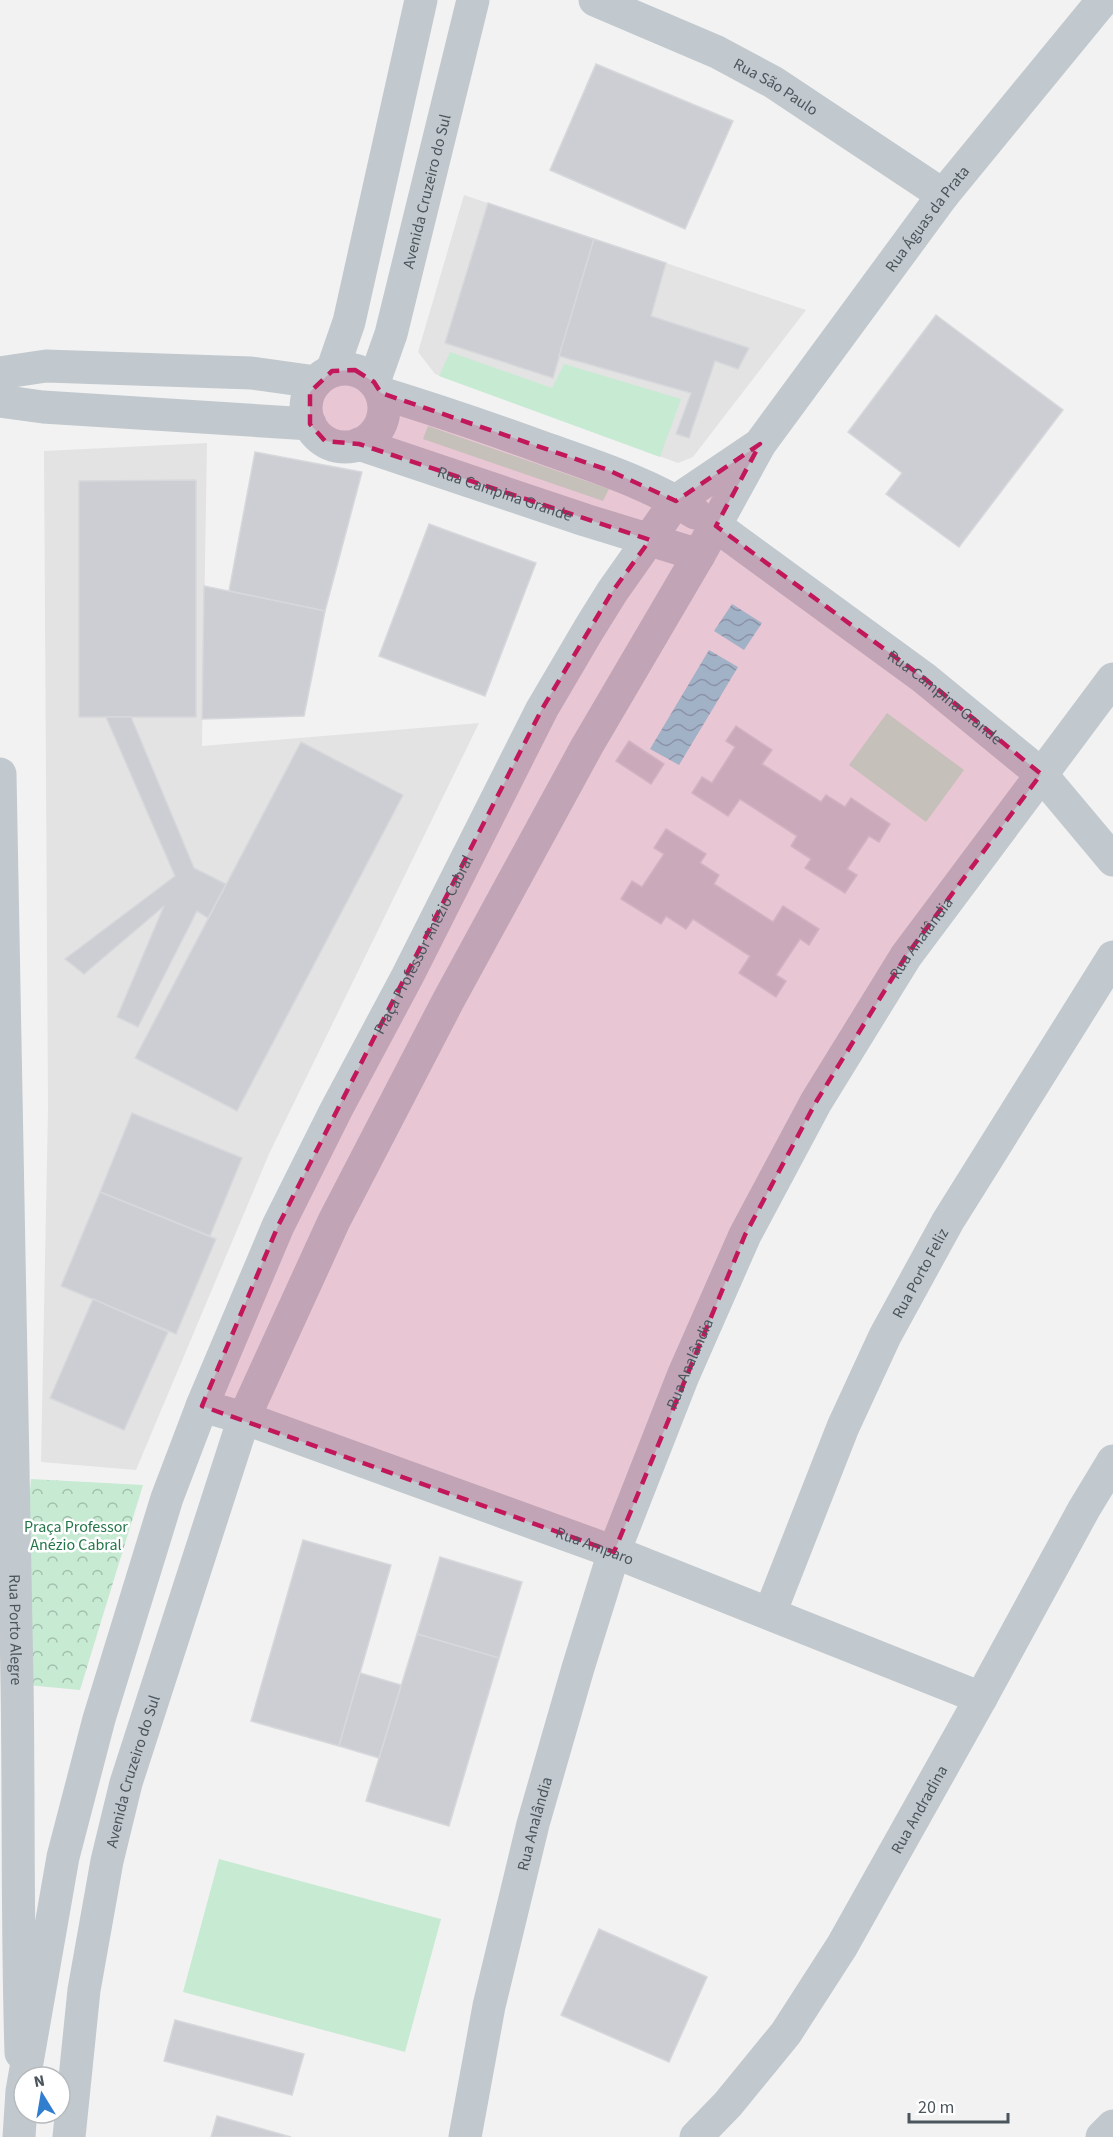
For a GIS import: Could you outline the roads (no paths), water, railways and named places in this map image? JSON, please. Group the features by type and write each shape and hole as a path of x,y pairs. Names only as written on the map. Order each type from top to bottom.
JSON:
{"street":[{"path":"0,373 46,366 324,377 343,369 355,370 366,375 378,387 384,405 380,423 370,438 347,447 335,446 325,441 316,434 310,424 306,414 306,402 324,377 349,322 421,0"},
{"name":"Avenida Cruzeiro do Sul","path":"378,387 473,0"},
{"name":"Rua São Paulo","path":"595,0 717,52 773,82 943,195"},
{"name":"Rua Águas da Prata","path":"716,526 760,444 943,195 1103,0"},
{"name":"Rua Campina Grande","path":"378,387 609,470 676,501 716,526 924,678 1041,774 1113,860"},
{"path":"0,401 43,407 310,424"},
{"name":"Rua Campina Grande","path":"358,444 585,520 699,555 758,558"},
{"name":"Rua Águas da Prata","path":"676,501 760,444"},
{"name":"Praça Professor Anézio Cabral","path":"202,1406 278,1226 542,709 612,592 676,501"},
{"path":"244,1418 334,1221 448,1001 587,746 716,526"},
{"name":"Rua Analândia","path":"465,2137 489,2006 533,1824 614,1552 683,1376 745,1234 816,1102 906,956 1113,679"},
{"name":"Rua Porto Alegre","path":"0,774 13,1409 18,1957 21,2065"},
{"name":"Rua Porto Feliz","path":"770,1612 843,1427 885,1336 948,1221 1113,957"},
{"path":"27,2065 63,1857 99,1719 167,1498 202,1406"},
{"name":"Rua Amparo","path":"202,1406 244,1418 614,1552 770,1612 981,1698"},
{"name":"Avenida Cruzeiro do Sul","path":"69,2137 84,1990 107,1861 126,1783 244,1418"},
{"name":"Rua Andradina","path":"696,2137 728,2104 786,2033 842,1946 1047,1575 1113,1461"},
{"path":"1102,2137 1113,2126"}],"water":[{"path":"732,604 762,623 744,650 714,631"},
{"path":"709,650 738,667 679,765 650,749"}]}
